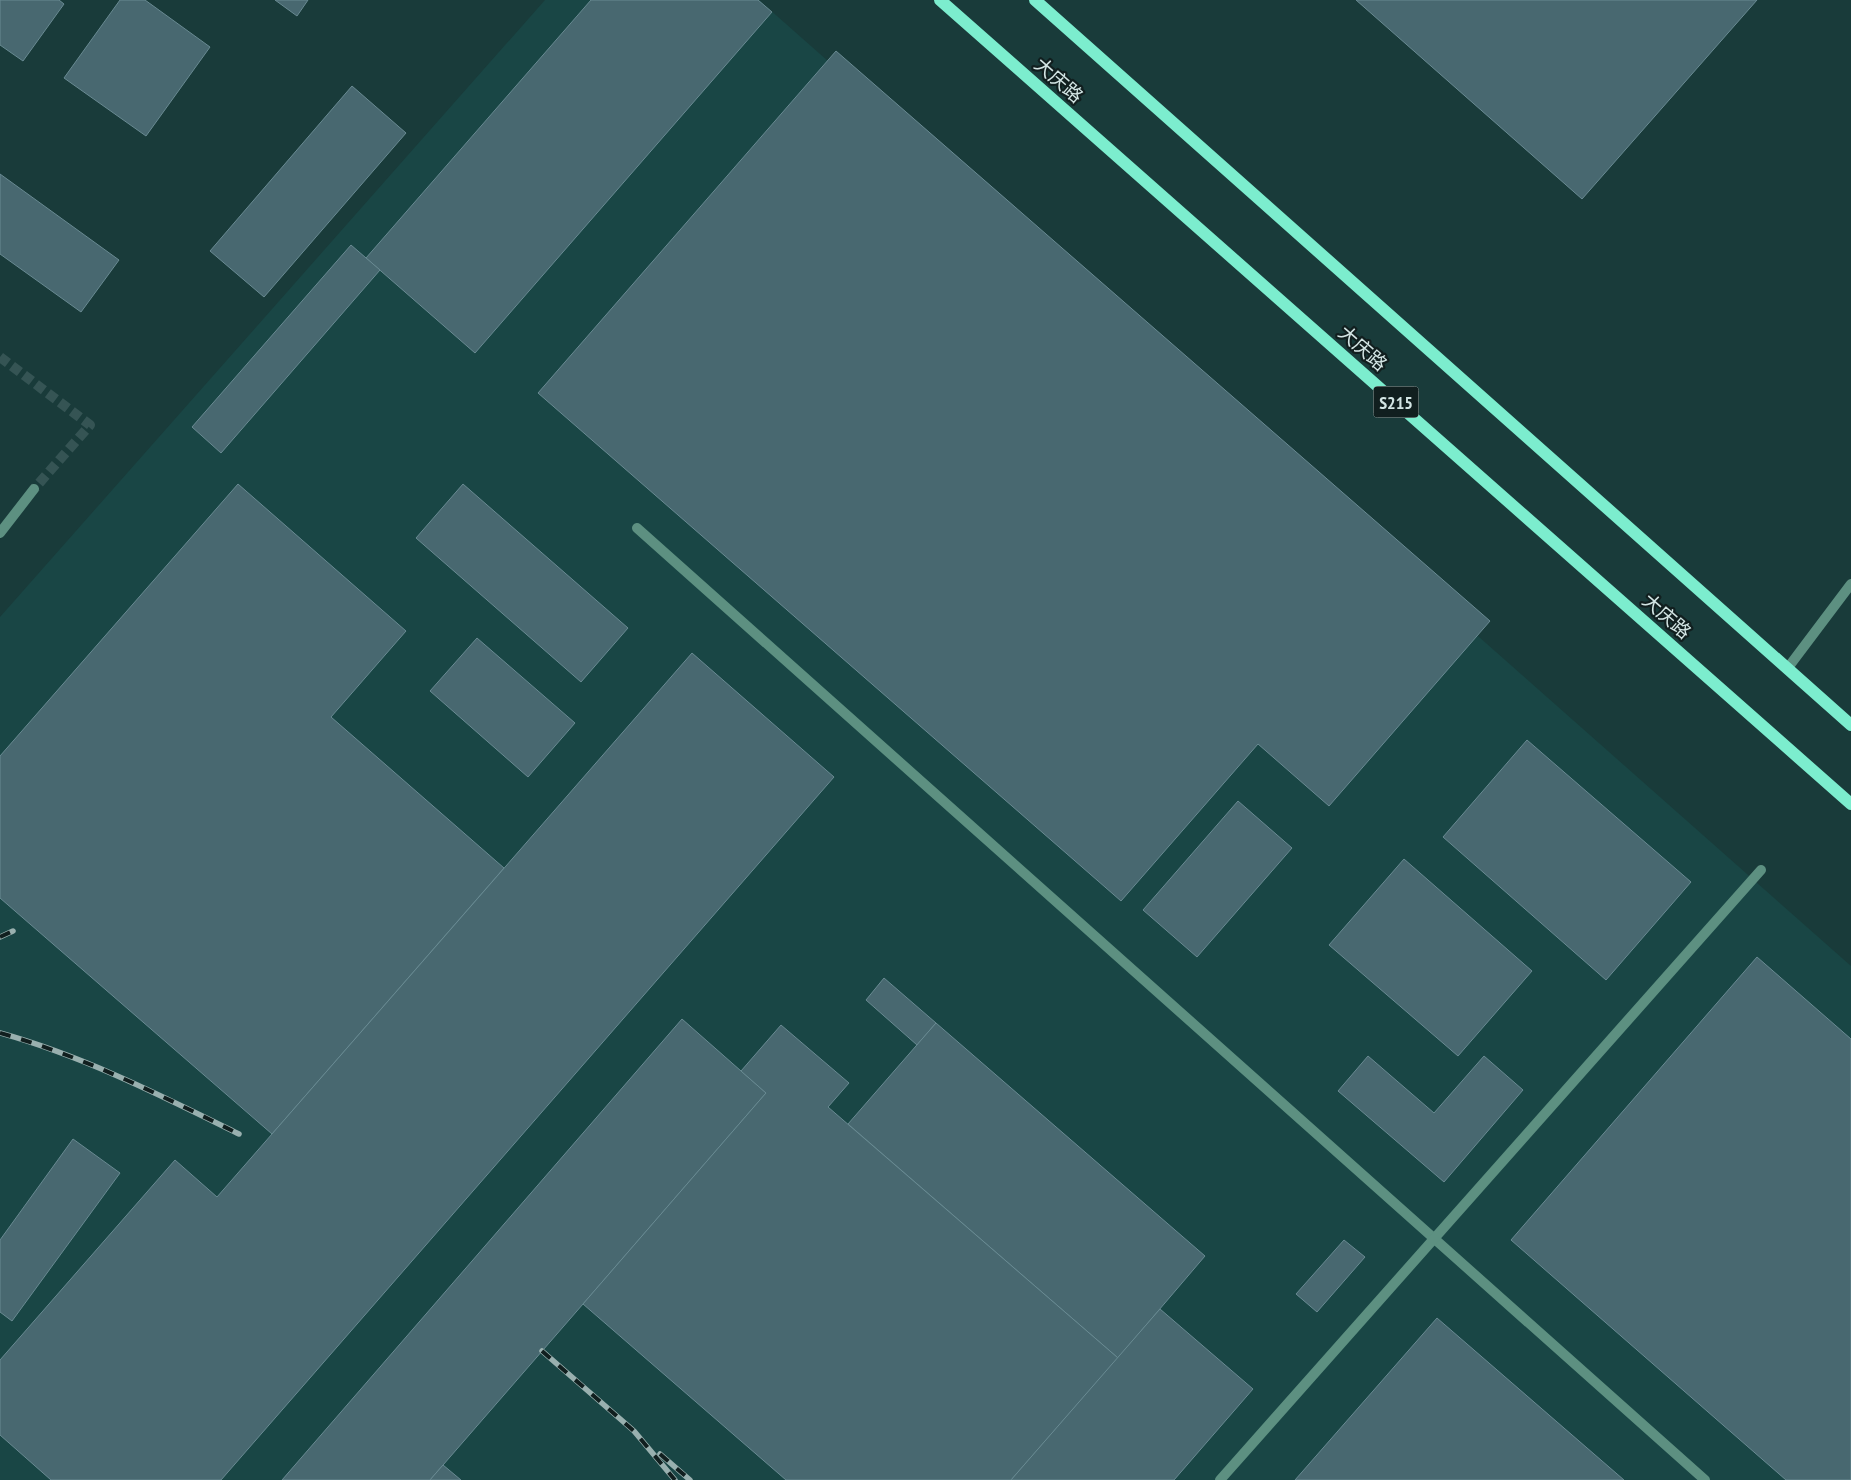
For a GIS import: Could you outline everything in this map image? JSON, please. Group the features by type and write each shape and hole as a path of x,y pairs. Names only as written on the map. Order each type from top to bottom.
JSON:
{"main road":[{"name":"大庆路","path":"940,0 1851,804"},
{"path":"1035,0 1851,725"}],"street":[{"path":"0,533 34,489"},
{"path":"637,528 1705,1480"},
{"path":"1788,669 1851,584"},
{"path":"1220,1480 1762,870"}],"shaded area":[{"path":"545,0 759,0 1851,966 1851,1480 0,1480 0,617"}],"building":[{"path":"0,0 59,0 64,4 23,61 0,45"},
{"path":"120,0 145,0 210,47 146,136 64,78"},
{"path":"275,0 308,0 297,16"},
{"path":"591,0 758,0 772,12 475,353 366,258"},
{"path":"1356,0 1757,0 1582,199"},
{"path":"836,51 1490,621 1329,806 1258,744 1121,901 538,393"},
{"path":"352,86 406,133 264,297 210,251"},
{"path":"0,174 119,260 81,312 0,254"},
{"path":"351,245 380,270 221,453 192,427"},
{"path":"238,484 406,631 331,717 504,868 272,1134 0,898 0,756"},
{"path":"463,484 628,628 581,682 416,538"},
{"path":"477,638 575,723 528,777 430,691"},
{"path":"692,653 834,777 221,1480 51,1480 0,1435 0,1360 175,1160 217,1197"},
{"path":"1527,740 1691,882 1606,980 1443,837"},
{"path":"1238,801 1292,848 1197,957 1143,910"},
{"path":"1404,859 1532,971 1458,1056 1329,945"},
{"path":"1757,957 1851,1039 1851,1480 1786,1480 1511,1240"},
{"path":"884,978 936,1023 917,1045 866,1000"},
{"path":"682,1019 766,1093 583,1304 430,1480 282,1480"},
{"path":"936,1023 1205,1256 1118,1358 848,1124"},
{"path":"781,1025 849,1083 828,1107 1118,1358 1011,1480 786,1480 583,1304 766,1093 741,1071"},
{"path":"1368,1056 1434,1113 1484,1056 1523,1090 1444,1182 1338,1091"},
{"path":"73,1139 120,1173 12,1321 0,1312 0,1240"},
{"path":"1344,1240 1365,1257 1317,1312 1296,1294"},
{"path":"1160,1309 1253,1389 1174,1480 1011,1480"},
{"path":"1437,1318 1624,1480 1295,1480"},
{"path":"443,1465 461,1480 430,1480"}],"tunnel":[{"path":"0,357 90,425 34,489"}],"railway":[{"path":"0,937 13,931"},
{"path":"0,1033 31,1042 92,1065 151,1091 239,1134"},
{"path":"542,1351 634,1431 675,1480"},
{"path":"660,1454 690,1480"}]}
